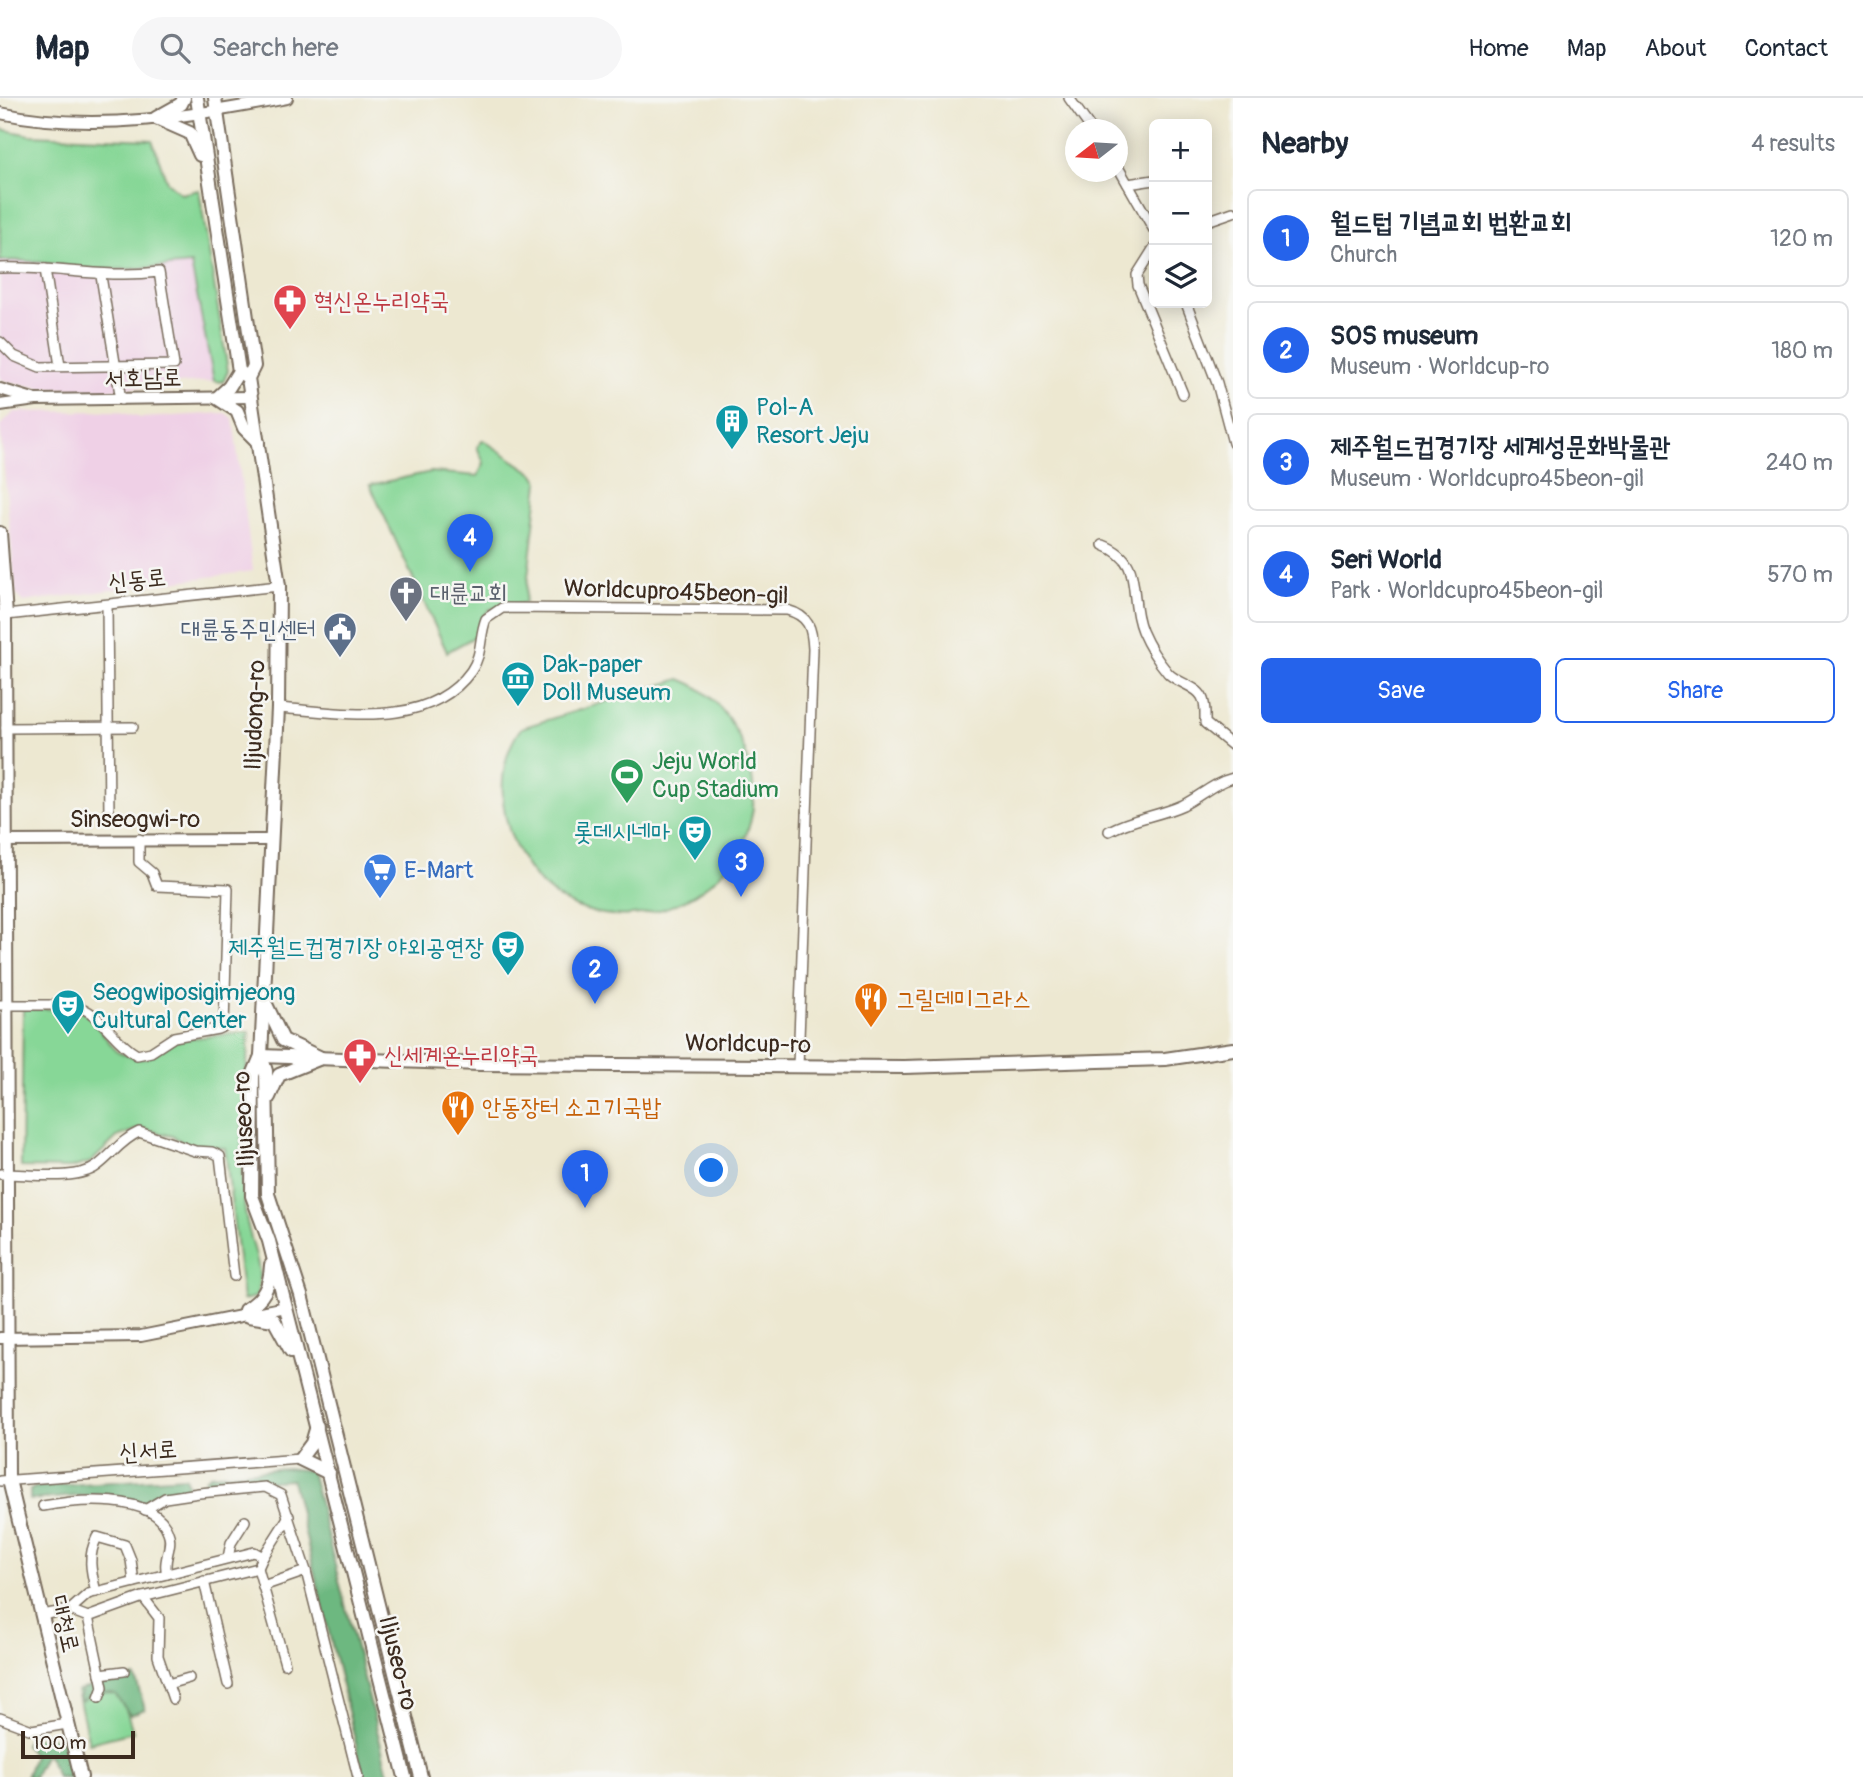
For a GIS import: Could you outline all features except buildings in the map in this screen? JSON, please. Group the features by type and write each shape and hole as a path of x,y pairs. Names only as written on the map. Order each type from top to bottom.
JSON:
{"main road":[{"path":"156,118 181,104 184,98"},
{"name":"Iljudong-ro","path":"197,98 244,375 251,397 279,586 278,708 261,1056"},
{"name":"Iljudong-ro","path":"215,98 254,366 244,375"},
{"path":"156,118 190,133 210,181"},
{"path":"244,375 217,398 237,411 244,428 258,442"},
{"path":"0,533 3,615"},
{"path":"263,998 283,1040 321,1058 311,1065 279,1075 266,1103"},
{"name":"Worldcup-ro","path":"261,1056 480,1064 798,1066 1041,1064 1165,1059 1233,1049"},
{"name":"Iljuseo-ro","path":"261,1056 266,1071 268,1194 301,1299 421,1777"},
{"name":"Iljuseo-ro","path":"261,1056 253,1075 253,1196 269,1241 405,1777"},
{"path":"246,1313 262,1298 268,1287 272,1263 269,1241"},
{"path":"285,1303 301,1299"},
{"path":"246,1313 274,1320 282,1330 294,1364 304,1375"},
{"path":"317,1426 312,1444 300,1459 329,1473"},
{"name":"대청로","path":"4,1481 81,1777"}],"street":[{"path":"0,113 55,121 200,116 287,98"},
{"path":"1069,98 1084,119"},
{"path":"1149,181 1128,184 1149,221"},
{"path":"1212,219 1233,212"},
{"path":"1149,256 1137,275 1138,285 1183,394"},
{"path":"0,268 45,269 101,276 159,272 174,365 116,368 27,364 0,342"},
{"path":"45,269 60,366"},
{"path":"101,276 121,400"},
{"path":"1188,308 1217,383 1233,443"},
{"path":"0,389 36,400"},
{"name":"서호남로","path":"36,400 251,397"},
{"path":"0,405 36,400"},
{"path":"1103,545 1119,552 1133,570 1133,598 1142,630 1154,653 1168,673 1183,685 1198,691 1204,698 1205,723 1233,746"},
{"name":"신동로","path":"3,615 279,586"},
{"path":"107,605 109,816"},
{"name":"Worldcupro45beon-gil","path":"278,708 389,713 424,706 451,690 471,672 480,653 486,619 502,608 787,610 799,614 812,629 813,649 798,1066"},
{"path":"3,615 6,728 3,753 4,1481"},
{"path":"6,728 133,727"},
{"path":"1109,831 1128,821 1184,804 1217,782 1233,778"},
{"path":"3,1005 73,1005 85,1008 97,1016 114,1037 137,1055 151,1052 174,1037 218,1030 224,1026 228,889 159,888 152,873 139,862 139,839"},
{"name":"Sinseogwi-ro","path":"4,841 270,840"},
{"path":"4,1174 57,1175 88,1171 96,1168 123,1141 139,1132 195,1151 212,1152 220,1156 222,1163 223,1202 234,1276"},
{"path":"3,1338 141,1336 285,1303"},
{"name":"신서로","path":"4,1481 300,1459"},
{"path":"145,1510 165,1498 265,1487 281,1495 306,1571 359,1777"},
{"path":"43,1506 100,1501 154,1514 168,1531 170,1541 164,1566 167,1574"},
{"path":"285,1664 258,1568 289,1516"},
{"path":"228,1558 231,1543 245,1521"},
{"path":"96,1592 90,1551 97,1537 125,1545 131,1560 134,1582"},
{"path":"70,1610 88,1594 254,1552 263,1557"},
{"path":"41,1615 70,1610 88,1617 143,1597 258,1568"},
{"path":"263,1586 306,1571"},
{"path":"204,1581 228,1684"},
{"path":"143,1597 159,1618 158,1656 173,1699"},
{"path":"88,1617 103,1687 99,1698"},
{"path":"100,1674 124,1671"},
{"path":"168,1684 189,1678"},
{"path":"0,1718 32,1730 67,1724"}],"shaded area":[{"path":"0,261 46,261 88,269 118,271 191,264 214,381 106,390 40,388 5,381 0,378"},
{"path":"117,411 141,418 225,413 233,418 253,571 23,602 16,594 0,426 14,412"}],"green space":[{"path":"0,129 30,135 152,140 167,182 181,194 199,190 228,371 223,382 214,381 191,264 104,269 0,261"},
{"path":"483,440 534,474 539,482 525,603 490,609 482,618 476,636 447,652 370,485 431,472 478,476 484,463 477,447"},
{"name":"Jeju World Cup Stadium","path":"680,679 692,684 712,699 728,718 745,751 753,802 741,846 713,881 674,905 630,915 586,910 545,887 515,845 503,800 504,770 513,741 521,728"},
{"path":"23,1009 74,1009 86,1013 117,1052 136,1058 146,1059 175,1040 249,1032 242,1171 246,1217 258,1267 259,1287 256,1297 243,1300 225,1148 190,1146 172,1136 141,1128 117,1137 91,1162 71,1168 21,1167"},
{"path":"287,1468 311,1471 389,1777 364,1777 292,1480 206,1485 205,1479 210,1475"},
{"path":"185,1477 189,1488 185,1492 154,1497 146,1503 104,1494 30,1500 30,1490 36,1487"},
{"path":"135,1677 145,1709 130,1715 115,1694 96,1691 82,1701 79,1699 82,1689"},
{"path":"117,1680 133,1732 89,1743 77,1691"},
{"path":"61,1738 73,1777 57,1777 48,1754 44,1756 34,1777 26,1777 34,1756 25,1746 28,1739"}],"place":[{"name":"혁신온누리약국","path":"290,331"},
{"name":"Pol-A Resort Jeju","path":"732,451"},
{"name":"Seri World","path":"470,572"},
{"name":"대륜교회","path":"406,623"},
{"name":"대륜동주민센터","path":"340,659"},
{"name":"Dak-paper Doll Museum","path":"518,708"},
{"name":"Jeju World Cup Stadium","path":"627,805"},
{"name":"롯데시네마","path":"695,862"},
{"name":"제주월드컵경기장 세계성문화박물관","path":"741,897"},
{"name":"E-Mart","path":"380,900"},
{"name":"제주월드컵경기장 야외공연장","path":"508,977"},
{"name":"SOS museum","path":"595,1004"},
{"name":"그릴데미그라스","path":"871,1029"},
{"name":"Seogwiposigimjeong Cultural Center","path":"68,1036"},
{"name":"신세계온누리약국","path":"360,1085"},
{"name":"안동장터 소고기국밥","path":"458,1137"},
{"name":"월드텁 기념교회 법환교회","path":"585,1208"}]}
